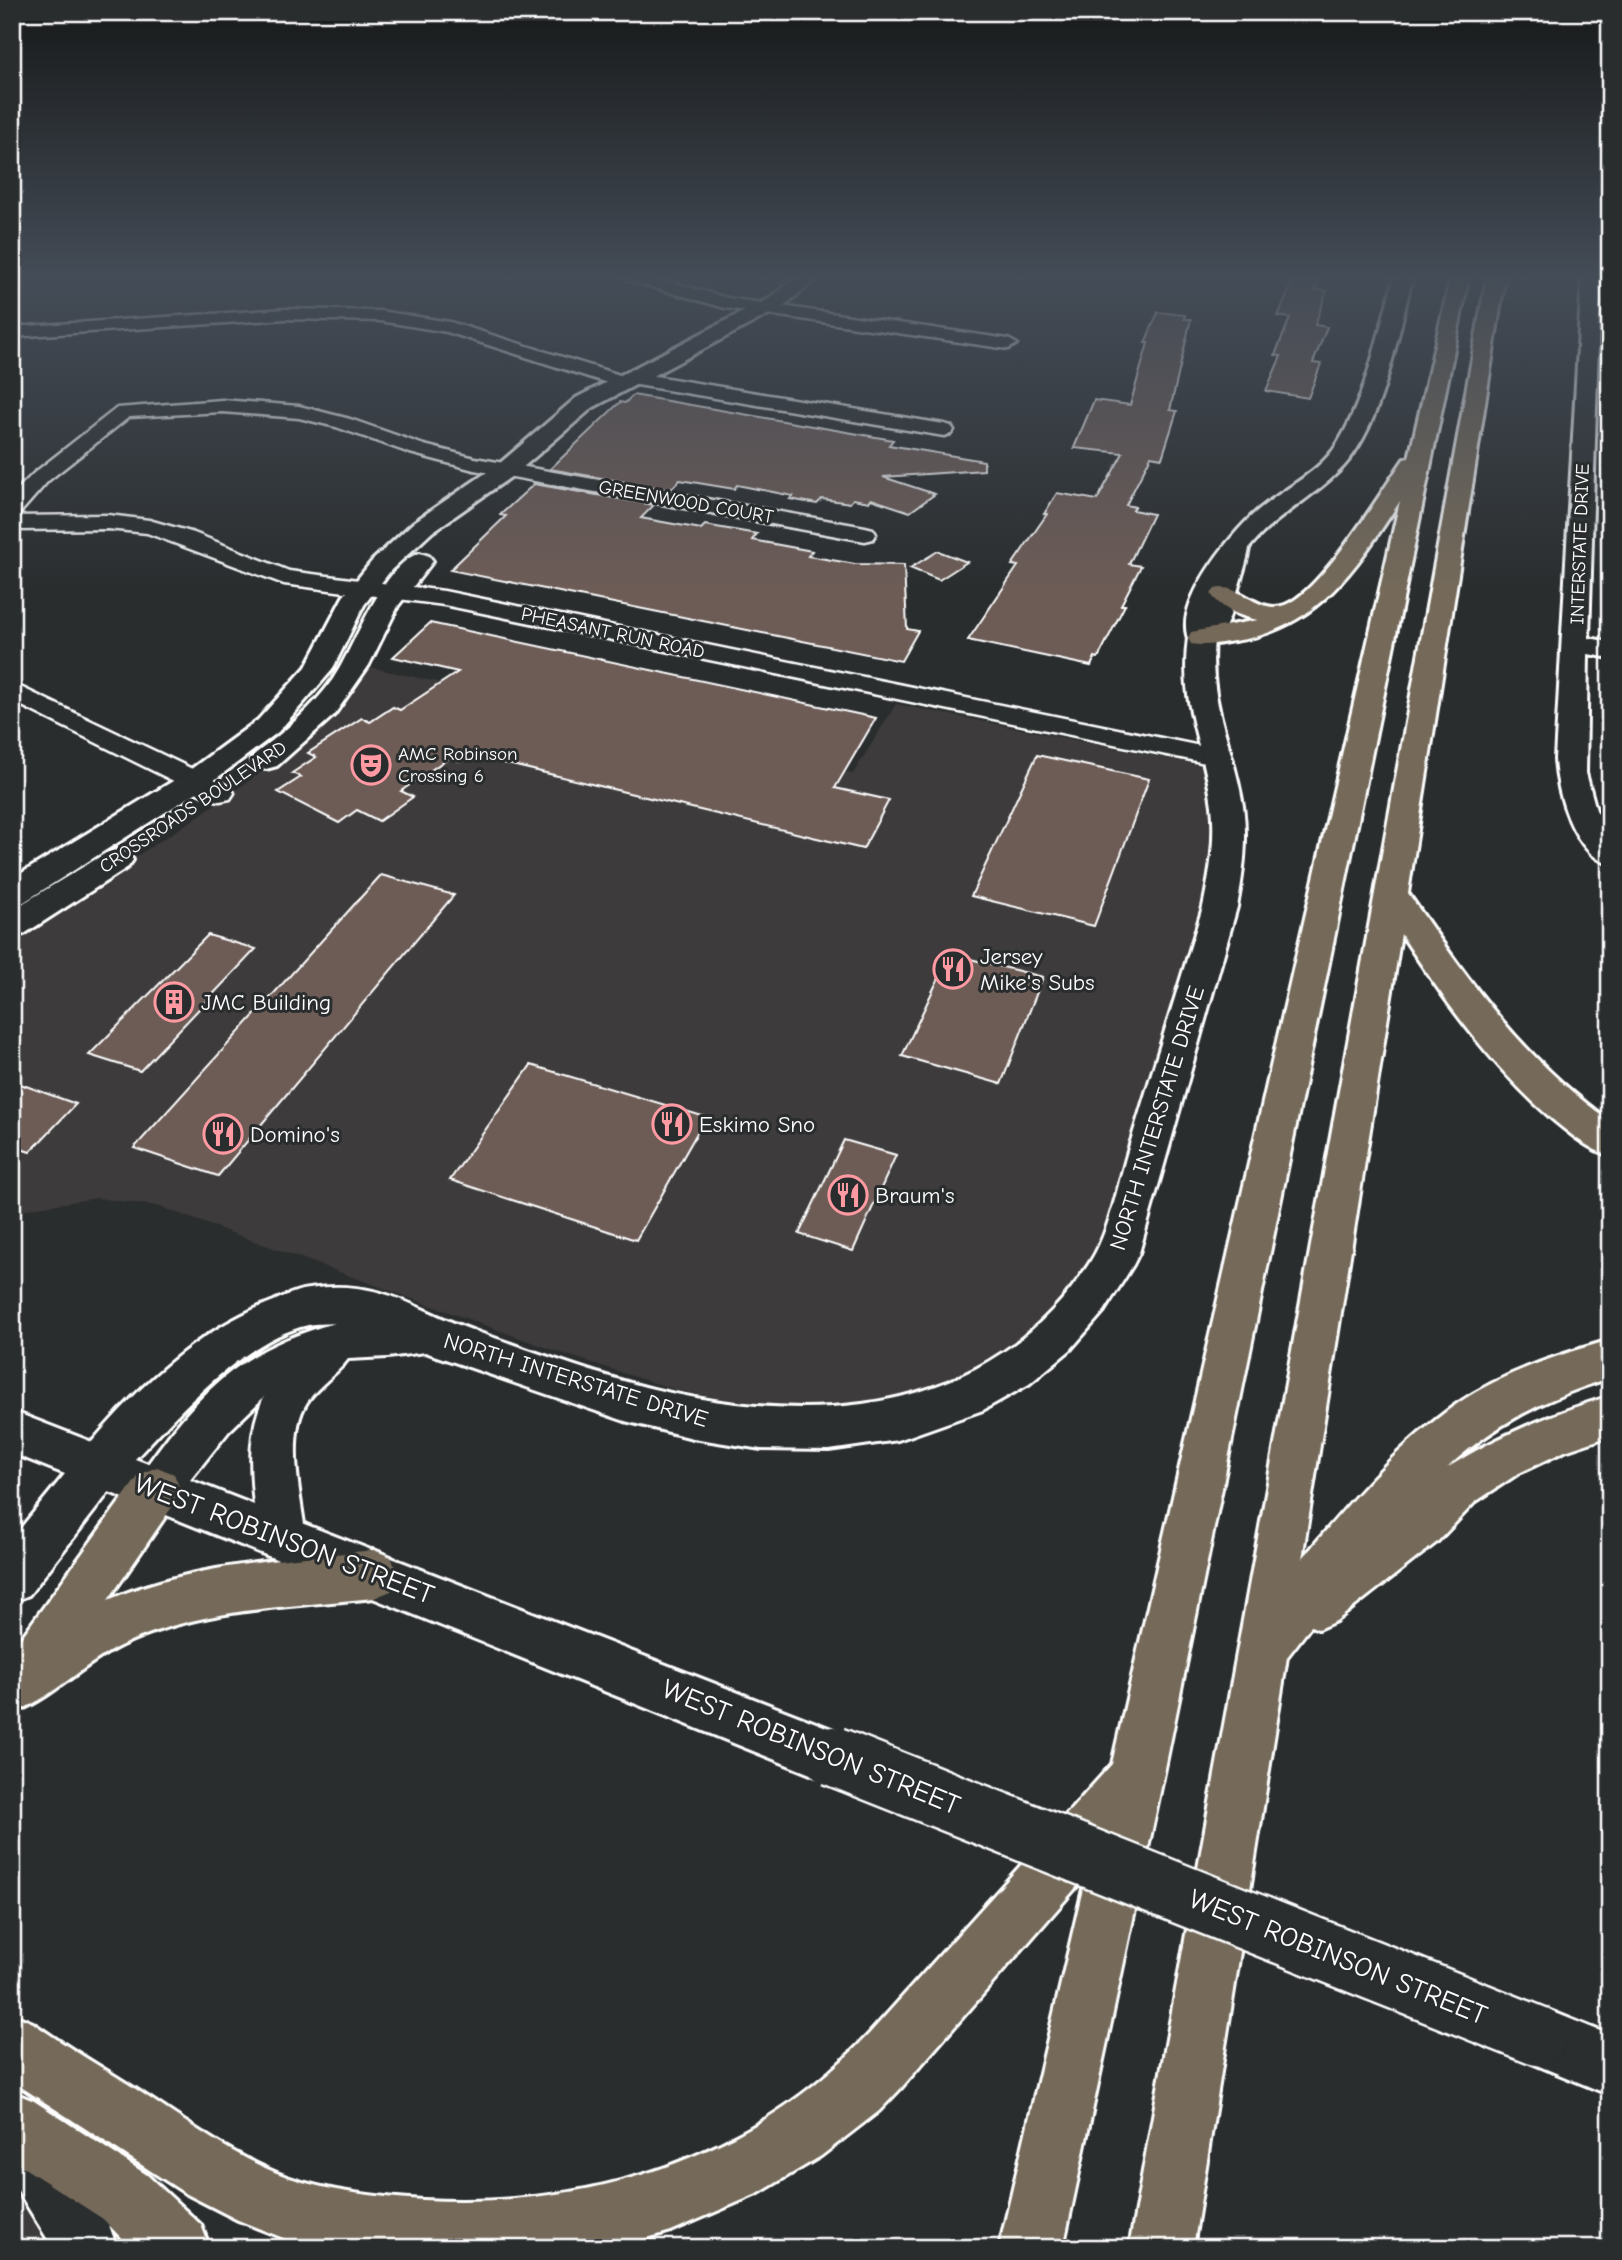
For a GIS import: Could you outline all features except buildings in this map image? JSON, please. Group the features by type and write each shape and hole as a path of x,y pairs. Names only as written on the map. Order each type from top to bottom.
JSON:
{"highway":[{"path":"1031,2248 1136,1778 1437,381"},
{"path":"1161,2248 1478,381"},
{"path":"1201,638 1264,626 1291,613 1328,580 1347,557 1423,448"},
{"path":"1224,594 1235,604 1253,612 1291,613"},
{"path":"1390,892 1464,1001 1501,1049 1543,1090 1610,1141"},
{"path":"1264,1646 1385,1500 1430,1453 1475,1418 1522,1392 1582,1367 1610,1359"},
{"path":"1264,1646 1420,1525 1458,1487 1503,1458 1554,1434 1610,1416"},
{"path":"15,1690 157,1489"},
{"path":"15,1690 68,1647 104,1627 153,1608 221,1592 374,1574"},
{"path":"12,2044 191,2162 231,2183 314,2217 374,2231 443,2239 517,2239 622,2219 674,2202 737,2172 799,2134 858,2088 1136,1778"},
{"path":"12,2124 125,2197 178,2248"}],"street":[{"name":"CROSSROADS BOULEVARD","path":"12,926 207,787 251,740 296,698 318,670 352,603 382,565 423,527 507,469 574,410 624,381"},
{"path":"636,381 944,429"},
{"name":"NORTH INTERSTATE DRIVE","path":"12,1578 101,1467 169,1392 202,1361 228,1342 275,1316 325,1304 357,1304 399,1316 425,1333 619,1398 716,1424 799,1432 886,1423 939,1409 1015,1371 1048,1345 1079,1313 1102,1283 1118,1254 1220,906 1228,866 1229,827 1227,805 1199,695 1198,659 1201,638 1197,624 1213,584 1237,549 1264,517 1329,469 1344,451 1365,412 1374,381"},
{"name":"INTERSTATE DRIVE","path":"1576,635 1591,381"},
{"name":"GREENWOOD COURT","path":"12,508 41,477 124,412 222,406 299,412 343,423 417,449 507,469 865,534"},
{"name":"CROSSROADS BOULEVARD","path":"12,894 289,743 313,720 352,672 375,623 404,578 493,487 507,469"},
{"name":"PHEASANT RUN ROAD","path":"12,523 108,522 149,527 186,538 284,577 444,598 1215,758"},
{"name":"NORTH INTERSTATE DRIVE","path":"1201,638 1213,627 1237,549"},
{"path":"1576,635 1610,632"},
{"path":"1576,635 1610,650"},
{"path":"1576,635 1570,729 1572,790 1584,817 1610,854"},
{"path":"12,691 207,787"},
{"name":"NORTH INTERSTATE DRIVE","path":"157,1489 212,1415 245,1384 288,1357 342,1340 384,1339 425,1333"},
{"path":"282,1538 273,1468 274,1425 287,1394 301,1374 342,1340"},
{"name":"WEST ROBINSON STREET","path":"12,1432 1610,2065"},
{"path":"12,2124 81,2234 85,2248"}],"shaded area":[{"path":"369,667 853,774 896,704 1200,765 1209,773 1215,802 1215,874 1108,1237 1059,1307 985,1369 935,1388 829,1408 786,1408 676,1390 561,1353 158,1206 97,1198 31,1208 12,1216 12,937 194,819 306,741 354,692"},
{"path":"12,2173 54,2248 12,2248"}],"place":[{"name":"AMC Robinson Crossing 6","path":"371,765"},
{"name":"Jersey Mike's Subs","path":"953,969"},
{"name":"JMC Building","path":"174,1002"},
{"name":"Eskimo Sno","path":"672,1124"},
{"name":"Domino's","path":"223,1134"},
{"name":"Braum's","path":"848,1195"}]}
